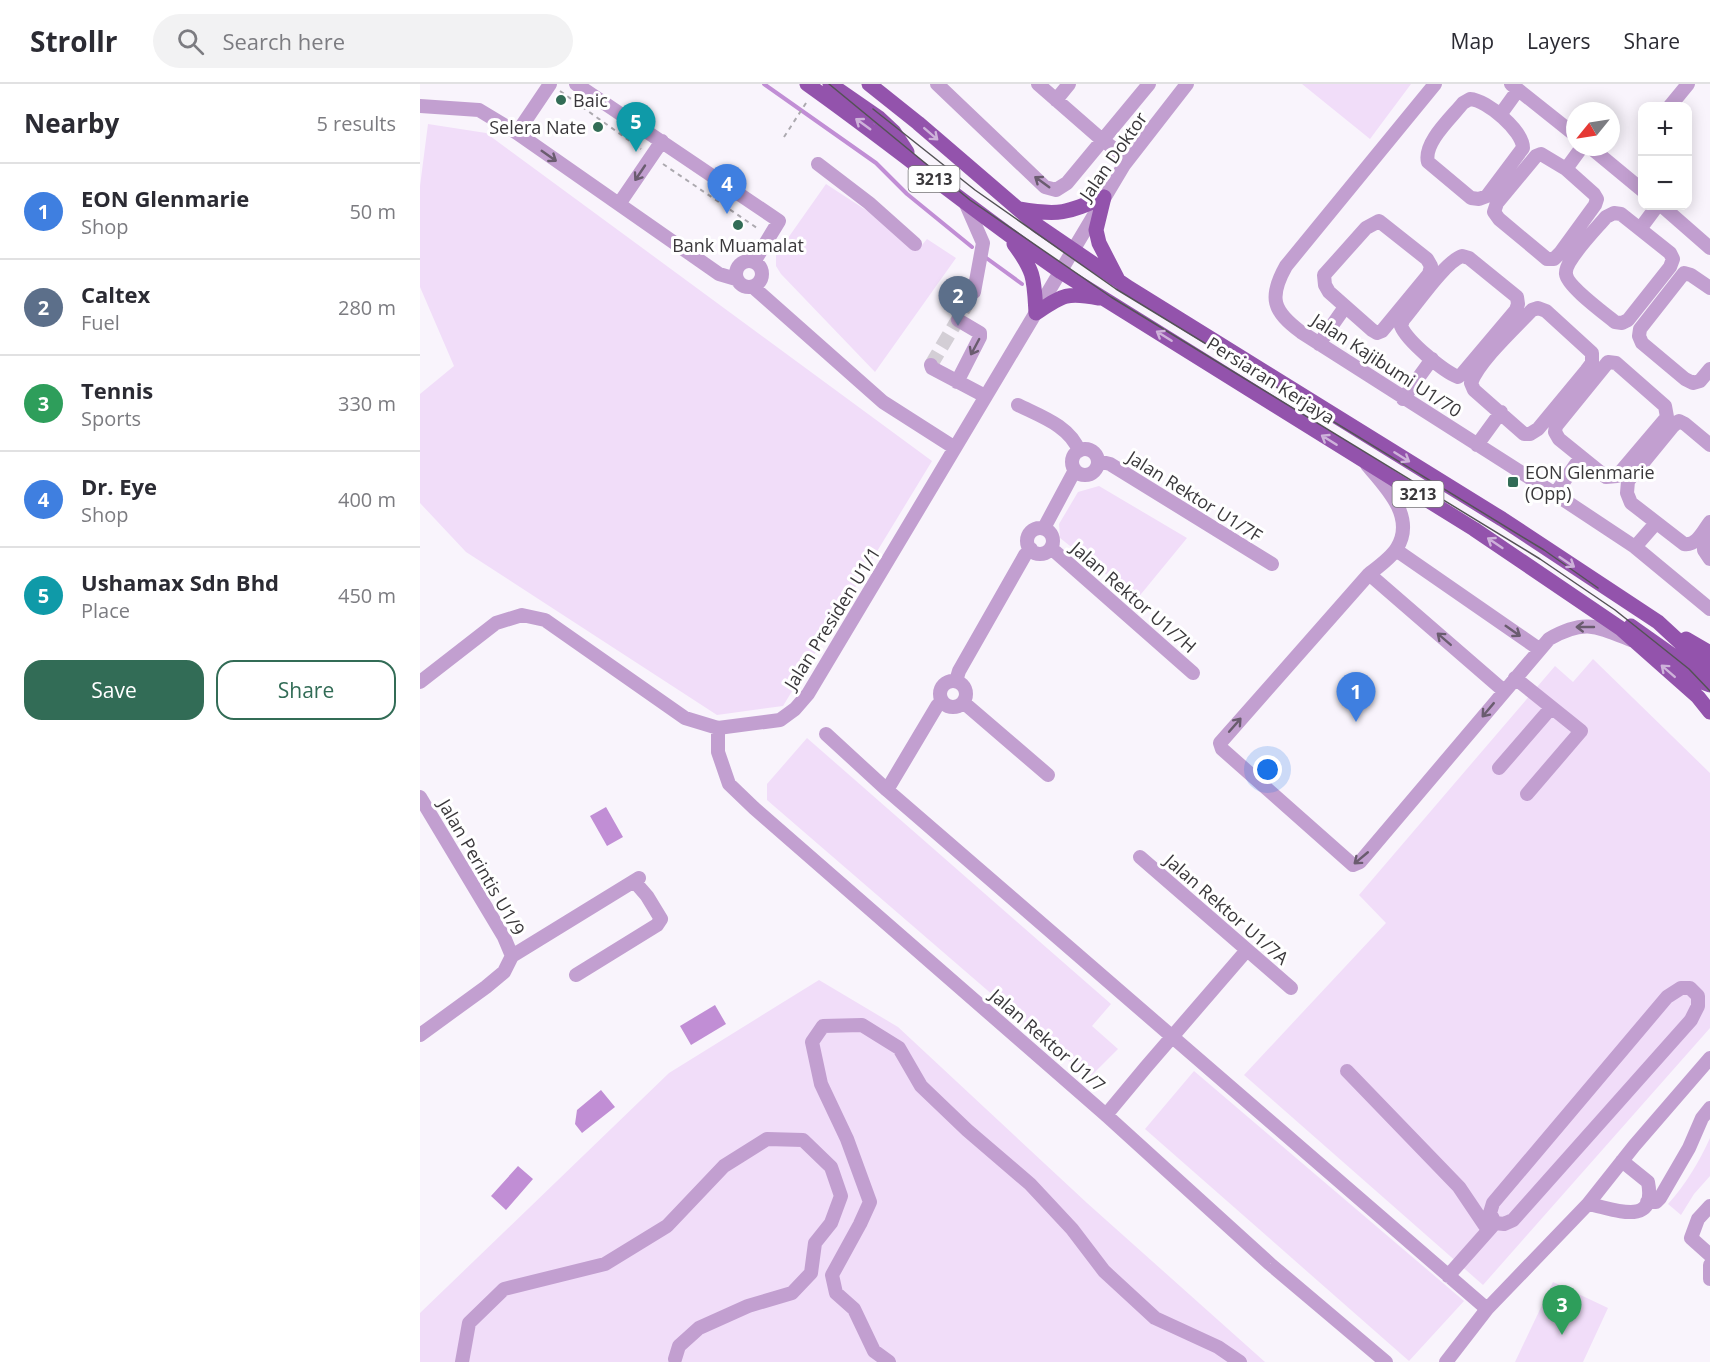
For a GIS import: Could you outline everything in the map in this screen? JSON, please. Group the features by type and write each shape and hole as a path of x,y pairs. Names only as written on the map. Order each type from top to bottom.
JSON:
{"main road":[{"name":"Persiaran Kerjaya","path":"807,84 1009,236 1061,272 1474,529 1620,628 1698,697 1710,712"},
{"path":"830,84 879,118 894,132 915,164"},
{"name":"Persiaran Kerjaya","path":"872,86 1017,208 1073,251 1120,283 1502,519 1658,622 1710,670"},
{"path":"1017,208 1056,214 1074,210 1104,197"},
{"path":"1104,197 1096,230 1103,253 1120,283"},
{"path":"1009,236 1027,261 1034,279 1036,313"},
{"path":"1036,313 1056,299 1068,295 1076,294 1108,300"},
{"path":"1528,566 1595,601 1672,655 1701,682 1710,685"},
{"path":"1658,622 1710,653"}],"street":[{"path":"517,134 550,84"},
{"path":"576,84 779,221 754,262"},
{"path":"937,84 1045,187 1056,189 1067,183 1101,139 1149,84"},
{"path":"1038,84 1126,162"},
{"path":"1056,100 1069,84"},
{"name":"Jalan Doktor","path":"1073,251 1126,162 1187,84"},
{"name":"Jalan Kajibumi U1/70","path":"1435,84 1286,266 1278,281 1274,298 1287,321 1318,344 1635,547 1710,609"},
{"path":"1673,102 1688,84"},
{"path":"1500,115 1515,87 1566,128"},
{"path":"1470,99 1478,99 1500,115 1519,134 1523,140 1523,148 1486,196 1479,199 1471,198 1428,162 1426,154 1429,146 1463,103 1470,99"},
{"path":"420,106 480,110 719,274 736,279 745,287 753,287 760,282 762,275 760,267 754,262 741,263 736,270 736,279"},
{"path":"619,204 662,141"},
{"path":"1085,160 1104,148 1126,162"},
{"path":"1541,154 1566,169 1597,199 1560,253 1554,259 1547,259 1499,219 1494,212 1497,203 1536,156 1541,154"},
{"path":"1566,169 1575,156"},
{"path":"1601,156 1638,187"},
{"path":"818,164 869,203 915,244"},
{"path":"965,202 984,248 974,292"},
{"path":"1640,229 1654,210"},
{"path":"1667,210 1710,248"},
{"path":"1614,213 1621,214 1640,229 1670,253 1673,259 1670,267 1628,320 1622,323 1615,322 1570,284 1566,274 1568,263 1606,217 1614,213"},
{"path":"1379,221 1427,259 1431,266 1429,274 1382,331 1377,333 1372,330 1345,307 1325,285 1324,275 1372,224 1379,221"},
{"name":"Jalan Presiden U1/1","path":"420,682 496,623 522,615 545,620 685,718 718,728 780,720 795,709 808,694 1073,251"},
{"path":"1462,256 1469,258 1517,297 1516,310 1458,377 1432,359 1404,333 1401,326 1403,320 1456,259 1462,256"},
{"path":"1710,288 1684,273 1640,328 1639,336 1642,343 1693,383 1700,381 1710,369"},
{"path":"753,287 883,402 955,448"},
{"path":"1318,344 1345,307"},
{"path":"1538,308 1546,311 1593,353 1592,363 1538,429 1530,434 1524,434 1501,412 1474,390 1472,383 1474,375 1532,310 1538,308"},
{"path":"957,382 980,337 980,333 958,320"},
{"path":"1403,399 1432,359"},
{"path":"1608,362 1616,363 1665,406 1667,417 1617,476 1606,477 1581,457 1559,439 1555,432 1556,426 1601,369 1608,362"},
{"path":"931,365 932,368 985,396"},
{"path":"1018,405 1059,426 1076,443 1079,451"},
{"path":"1477,445 1501,412"},
{"path":"1710,445 1679,421 1628,481 1627,493 1632,502 1684,544 1694,543 1710,522"},
{"path":"1079,451 1091,451 1098,460 1096,469 1090,474 1082,475 1075,470 1072,462 1079,451"},
{"path":"1555,494 1581,457"},
{"name":"Jalan Rektor U1/7F","path":"1098,460 1110,464 1272,564"},
{"path":"1363,461 1386,487 1403,520 1402,537 1396,550 1369,574 1220,742 1222,749 1353,864 1360,862 1549,639 1568,628 1586,626 1603,628 1636,642"},
{"path":"1044,528 1075,470"},
{"path":"1635,547 1656,523"},
{"path":"1044,528 1052,537 1050,548 1041,553 1031,549 1028,542 1029,534 1036,529 1044,528"},
{"path":"1710,538 1704,545 1704,550 1710,559"},
{"name":"Jalan Rektor U1/7H","path":"1050,548 1193,673"},
{"path":"956,681 964,661 1025,555 1031,549"},
{"path":"1396,550 1539,650"},
{"path":"1369,574 1504,691"},
{"path":"1515,678 1581,731 1527,794"},
{"path":"948,681 960,682 966,694 963,702 952,707 942,701 940,694 942,686 948,681"},
{"path":"887,790 942,701"},
{"path":"963,702 1048,775"},
{"path":"1499,768 1551,708"},
{"name":"Jalan Rektor U1/7","path":"718,728 718,752 729,784 1106,1115 1270,1264 1386,1362"},
{"path":"826,734 887,790 1487,1309"},
{"name":"Jalan Perintis U1/9","path":"420,797 504,937 512,956"},
{"name":"Jalan Rektor U1/7A","path":"1140,857 1291,988"},
{"name":"Jalan Perintis U1/9","path":"420,1035 504,972 512,956 637,880 661,919 657,926 576,975"},
{"path":"1106,1115 1247,950"},
{"path":"1448,1276 1491,1226 1513,1220 1691,1020 1698,1006 1698,996 1690,988 1681,988 1667,997 1500,1194 1493,1203 1490,1213 1491,1226"},
{"path":"890,1362 874,1351 854,1309 836,1293 832,1275 870,1202 847,1139 821,1084 812,1042 823,1026 862,1025 899,1048 921,1086 967,1130 1030,1184 1072,1229 1104,1271 1155,1318 1218,1347 1240,1362"},
{"path":"1446,1362 1487,1309 1588,1204 1710,1058"},
{"path":"1347,1071 1459,1187 1491,1226"},
{"path":"1647,1202 1656,1202 1660,1198 1702,1118 1710,1108"},
{"path":"462,1362 469,1323 504,1289 605,1264 667,1226 724,1166 767,1139 803,1140 831,1167 841,1196 831,1223 815,1243 811,1272 792,1293 748,1306 699,1328 679,1346 679,1361"},
{"path":"1588,1204 1630,1214 1647,1202 1650,1192 1648,1182 1622,1161"},
{"path":"1648,1182 1676,1171"},
{"path":"1710,1206 1698,1219 1691,1238 1710,1255"},
{"path":"1710,1265 1710,1279"}],"path":[{"path":"784,137 804,107"}],"shaded area":[{"path":"1302,84 1411,84 1370,139"},
{"path":"428,124 486,133 932,461 783,706 717,715 466,552 420,503 420,394 454,366 420,287 420,186"},
{"path":"826,184 869,212 917,251 927,239 956,258 875,372 781,274 776,266 776,255"},
{"path":"1099,486 1187,538 1137,599 1060,538 1059,524 1078,492"},
{"path":"1593,659 1710,773 1710,1028 1483,1285 1244,1075 1386,923 1359,895 1555,666 1573,682"},
{"path":"807,738 1111,1004 1092,1026 1118,1049 1089,1078 767,800 767,784"},
{"path":"606,807 623,837 607,846 590,816"},
{"path":"819,980 898,1027 1087,1203 1265,1362 420,1362 420,1313 669,1073"},
{"path":"715,1005 726,1024 691,1045 680,1026"},
{"path":"1194,1071 1464,1301 1409,1361 1145,1129"},
{"path":"601,1090 615,1107 582,1133 575,1124 577,1110"},
{"path":"1710,1138 1710,1176 1694,1194 1681,1215 1668,1204 1692,1172"},
{"path":"518,1166 533,1179 506,1210 491,1196"},
{"path":"1553,1282 1608,1308 1583,1362 1515,1362"}],"waterway":[{"path":"764,84 876,163 907,194 972,247"},
{"path":"985,257 1022,284"}],"tunnel":[{"path":"931,365 974,292"}],"tram line":[{"path":"829,84 970,200 1111,297 1540,559 1615,610 1689,669 1710,691"},
{"path":"873,109 975,190 1116,289 1544,550 1598,588"}],"place":[{"name":"Baic","path":"561,100"},
{"name":"Selera Nate","path":"598,127"},
{"name":"Ushamax Sdn Bhd","path":"636,152"},
{"name":"Dr. Eye","path":"727,214"},
{"name":"Bank Muamalat","path":"738,225"},
{"name":"Caltex","path":"958,326"},
{"name":"EON Glenmarie (Opp)","path":"1513,482"},
{"name":"EON Glenmarie","path":"1356,722"},
{"name":"Tennis","path":"1562,1335"}]}
